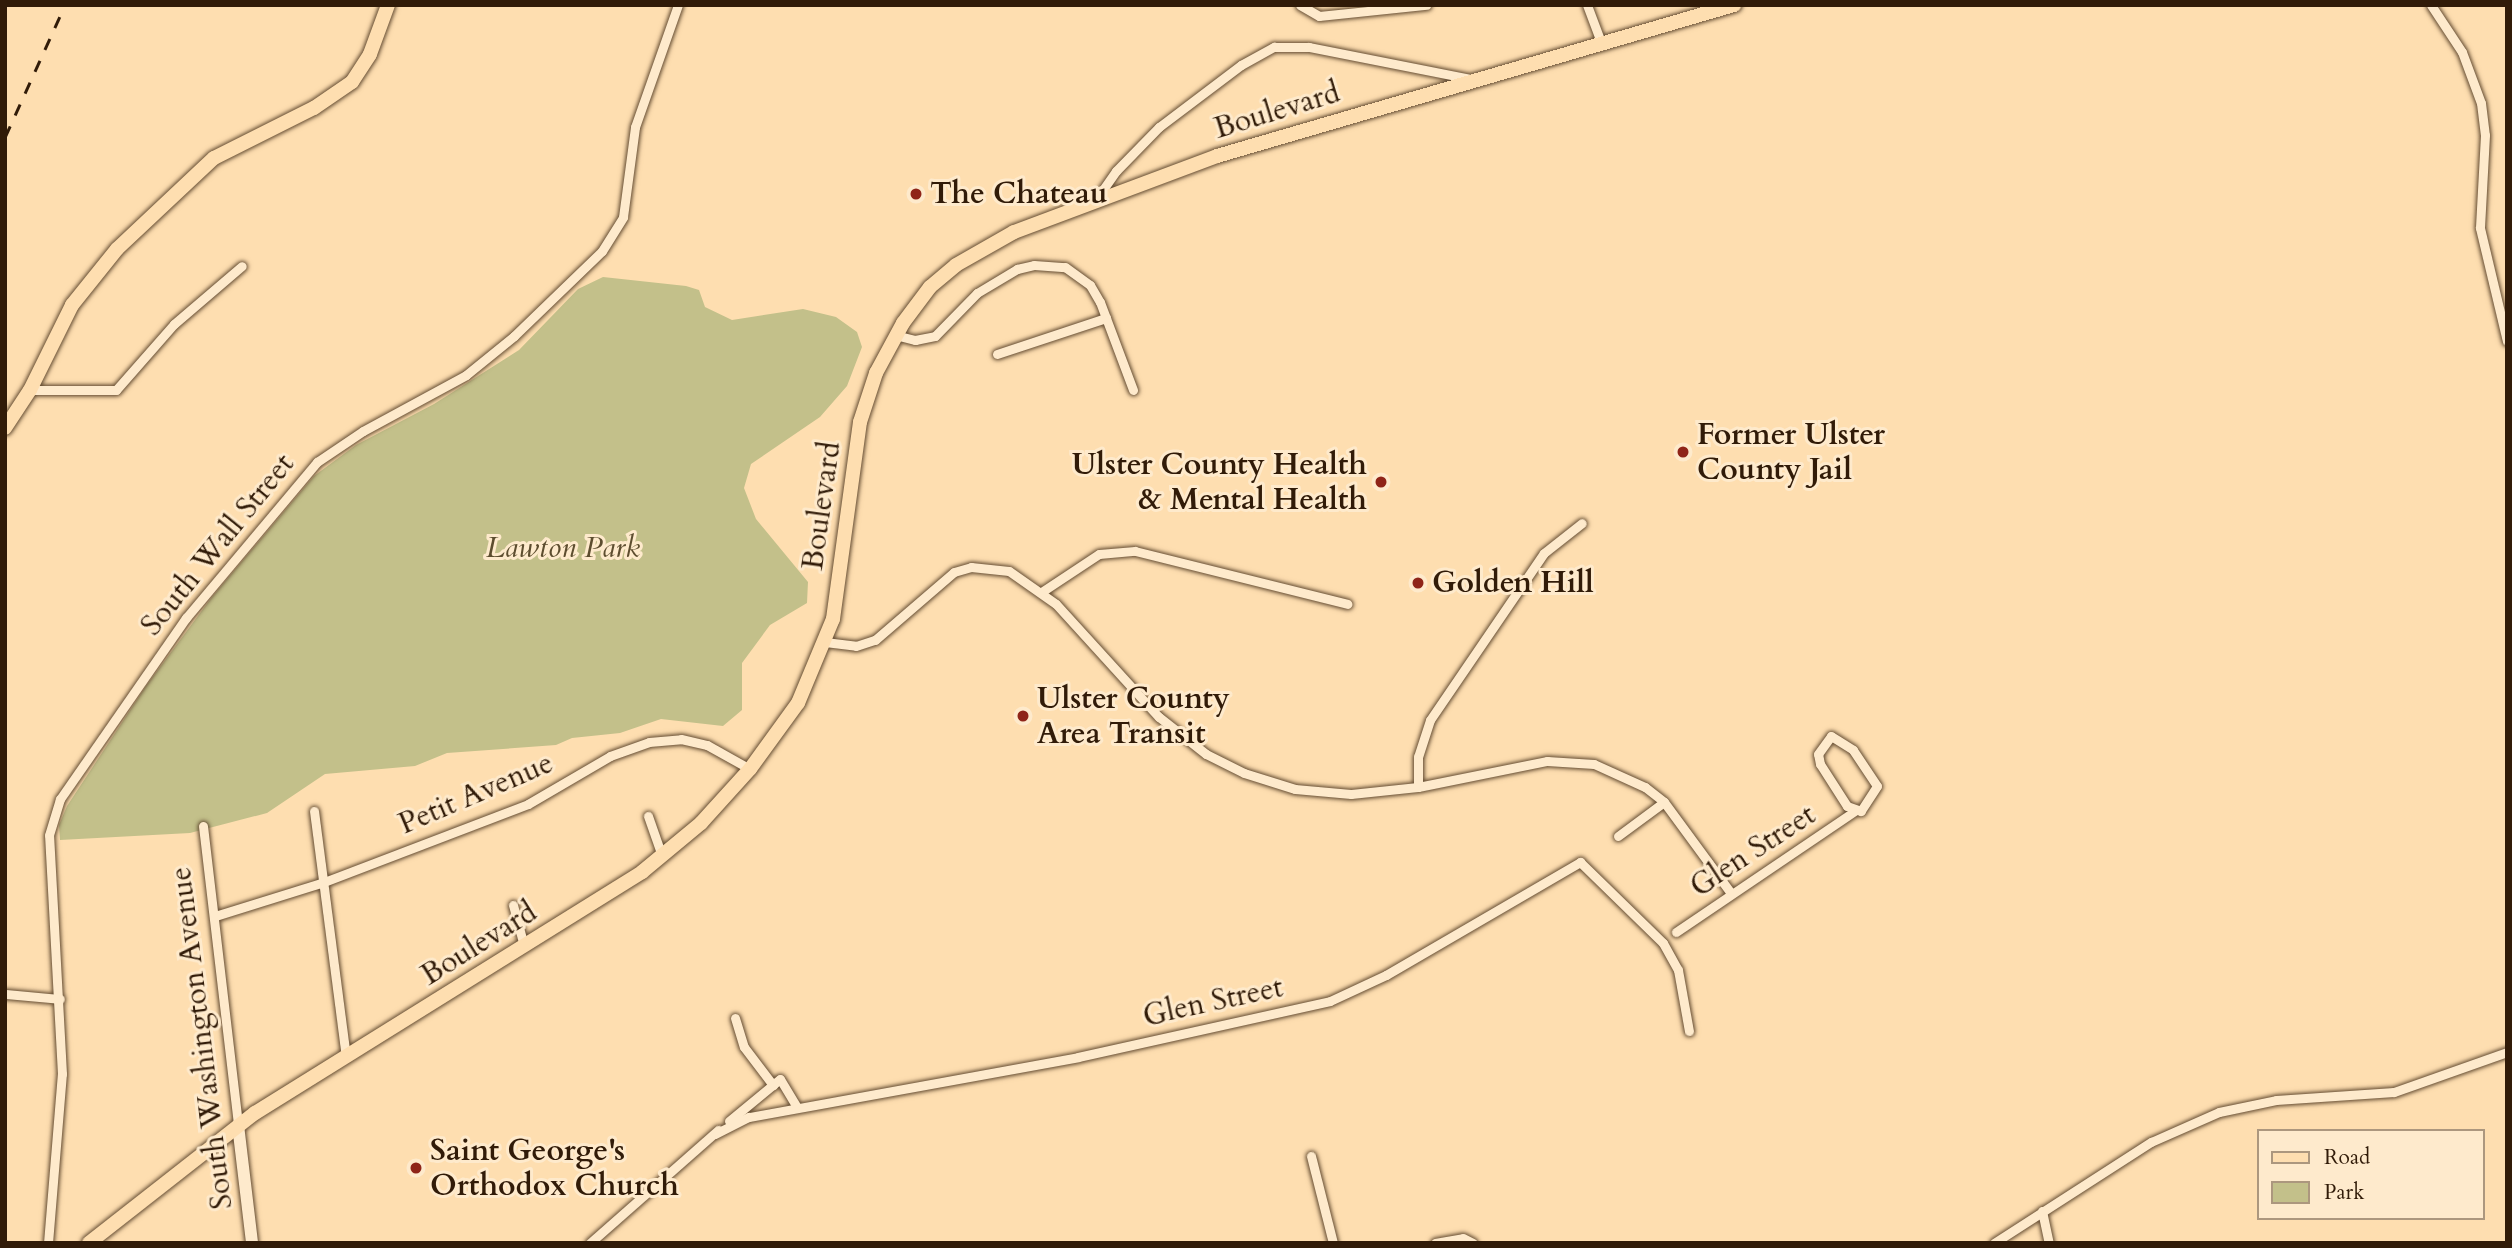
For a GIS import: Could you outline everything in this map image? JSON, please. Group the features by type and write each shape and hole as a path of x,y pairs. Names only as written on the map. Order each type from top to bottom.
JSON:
{"main road":[{"path":"5,428 30,390 72,305 117,248 214,158 314,108 352,82 370,54 388,5"},
{"name":"Boulevard","path":"89,1243 238,1125 662,856 750,769 798,703 833,618 860,422 876,373 895,335 930,287 981,248 1096,201 1255,144 1734,5"},
{"name":"South Washington Avenue","path":"238,1125 252,1243"}],"street":[{"path":"1300,5 1319,16 1426,5"},
{"path":"1587,5 1602,45"},
{"path":"2431,5 2462,52 2481,103 2485,135 2480,228 2507,341"},
{"name":"South Wall Street","path":"48,1243 62,1074 49,835 60,799 76,772 186,618 317,462 363,430 466,375 514,336 602,251 623,217 635,127 679,7"},
{"path":"1096,201 1123,163 1159,127 1250,59 1275,47 1310,47 1476,81"},
{"path":"895,335 915,340 935,336 977,293 1002,276 1034,265 1065,267 1090,285 1106,318 1133,390"},
{"path":"30,390 116,390 174,324 242,266"},
{"path":"997,355 1106,318"},
{"path":"1418,787 1420,748 1430,720 1544,553 1582,523"},
{"path":"1043,591 1099,554 1135,551 1348,604"},
{"path":"825,642 868,643 946,578 971,567 1009,571 1043,591 1159,717 1206,754 1244,773 1296,789 1351,794 1418,787 1547,761 1572,761 1622,775 1664,802 1730,892"},
{"name":"Glen Street","path":"1676,932 1730,892 1868,804 1877,786 1853,750 1831,736 1818,754 1819,764 1847,806 1855,811"},
{"name":"Petit Avenue","path":"215,916 324,882 528,804 610,757 649,742 681,739 707,745 750,769"},
{"path":"1618,836 1664,802"},
{"path":"314,811 346,1057"},
{"path":"648,816 662,856"},
{"name":"South Washington Avenue","path":"203,826 238,1125"},
{"name":"Glen Street","path":"715,1133 749,1117 1078,1057 1330,1000 1377,980 1580,862 1662,943 1678,970 1689,1031"},
{"path":"513,905 524,946"},
{"path":"5,994 60,999"},
{"path":"735,1018 744,1047 793,1095 797,1107"},
{"path":"1994,1243 2151,1142 2219,1112 2276,1100 2394,1092 2507,1052"},
{"path":"590,1243 777,1082"},
{"path":"1311,1156 1333,1243"},
{"path":"2042,1211 2049,1243"},
{"path":"1435,1243 1463,1238 1473,1243"}],"green space":[{"name":"Lawton Park","path":"603,277 686,286 699,290 705,307 732,320 803,309 836,317 857,332 862,347 847,386 820,417 751,464 744,488 756,519 808,582 807,603 770,625 742,663 742,710 723,726 661,719 620,733 572,738 556,745 447,753 415,766 325,774 267,813 190,833 60,840 59,825 67,806 146,686 212,597 314,476 356,445 434,404 519,350 578,289"}],"railway":[{"path":"5,137 65,5"}],"place":[{"name":"The Chateau","path":"916,194"},
{"name":"Former Ulster County Jail","path":"1683,452"},
{"name":"Ulster County Health & Mental Health","path":"1381,482"},
{"name":"Golden Hill","path":"1418,583"},
{"name":"Ulster County Area Transit","path":"1023,716"},
{"name":"Saint George's Orthodox Church","path":"416,1168"}]}
